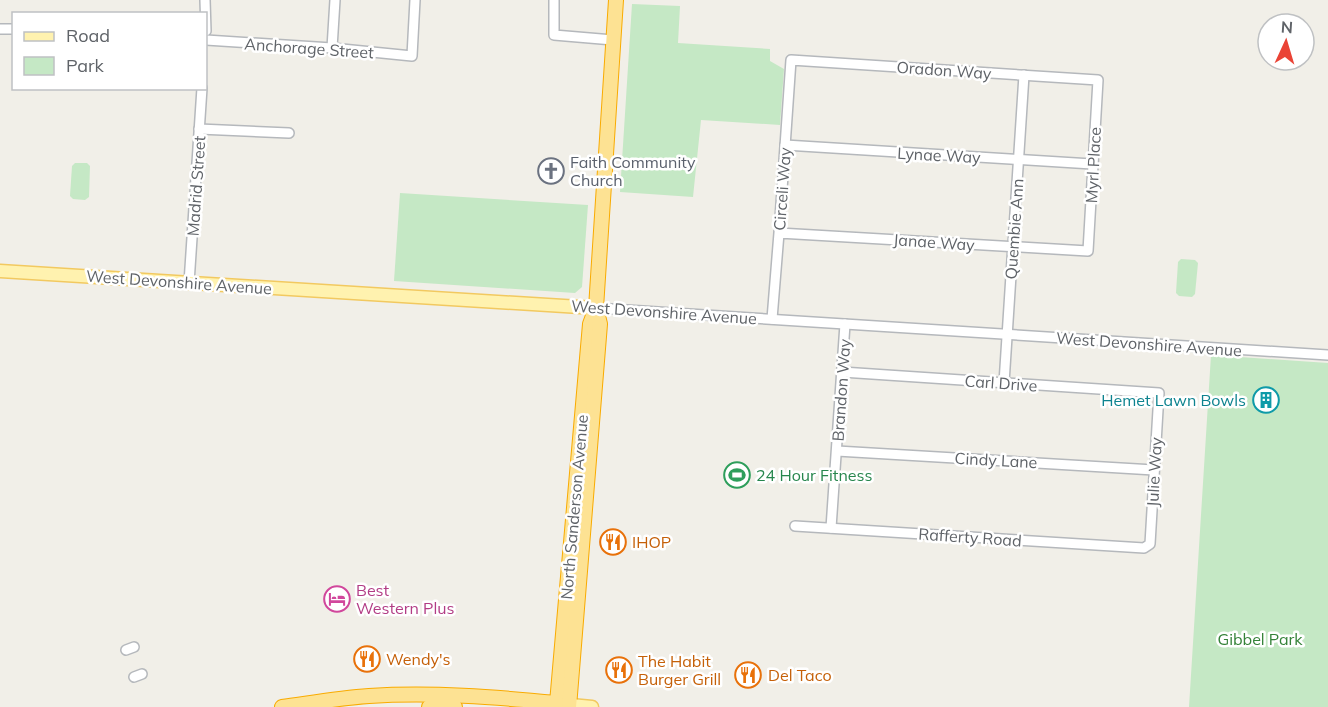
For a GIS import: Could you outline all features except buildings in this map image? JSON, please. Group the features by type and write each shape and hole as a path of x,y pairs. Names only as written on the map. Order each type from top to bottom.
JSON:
{"highway":[{"name":"North Sanderson Avenue","path":"563,705 568,564 590,324 596,308 616,0"},
{"name":"North Sanderson Avenue","path":"563,705 577,612 600,324 596,308"},
{"path":"577,612 572,611 571,608 568,564 573,561 578,595"},
{"path":"282,707 402,695 473,696 563,705"},
{"path":"328,707 344,705 345,699"},
{"path":"429,707 455,707"}],"main road":[{"name":"West Devonshire Avenue","path":"0,271 596,308"},
{"path":"563,705 592,707"}],"street":[{"path":"332,48 335,0"},
{"name":"Anchorage Street","path":"207,40 412,56 415,0"},
{"path":"554,0 554,35 613,40"},
{"name":"Oradon Way","path":"791,60 1098,80"},
{"name":"Circeli Way","path":"772,319 791,60"},
{"name":"Quembie Ann","path":"1004,383 1024,75"},
{"name":"Myrl Place","path":"1088,251 1098,80"},
{"name":"Madrid Street","path":"189,283 202,90"},
{"path":"199,129 290,133"},
{"name":"Lynae Way","path":"785,145 1092,164"},
{"name":"Janae Way","path":"779,233 1088,251"},
{"name":"West Devonshire Avenue","path":"596,308 1328,355"},
{"name":"Brandon Way","path":"831,528 845,324"},
{"name":"Carl Drive","path":"843,372 1159,393"},
{"name":"Julie Way","path":"1144,548 1150,544 1159,393"},
{"name":"Cindy Lane","path":"837,451 1154,470"},
{"name":"Rafferty Road","path":"795,526 1144,548"}],"green space":[{"path":"632,4 680,6 678,43 770,49 770,61 784,69 780,125 701,120 693,197 620,192"},
{"path":"75,163 87,163 90,166 89,197 85,200 73,199 70,196 72,166"},
{"path":"400,193 588,205 582,287 575,293 394,281"},
{"path":"1181,259 1195,260 1198,263 1195,294 1192,297 1179,296 1176,293 1178,262"},
{"name":"Gibbel Park","path":"1211,355 1328,363 1328,707 1189,707"}],"place":[{"name":"Faith Community Church","path":"551,171"},
{"name":"Hemet Lawn Bowls","path":"1266,400"},
{"name":"24 Hour Fitness","path":"737,475"},
{"name":"IHOP","path":"613,542"},
{"name":"Best Western Plus","path":"337,599"},
{"name":"Wendy's","path":"367,659"},
{"name":"The Habit Burger Grill","path":"619,670"},
{"name":"Del Taco","path":"748,675"}]}
